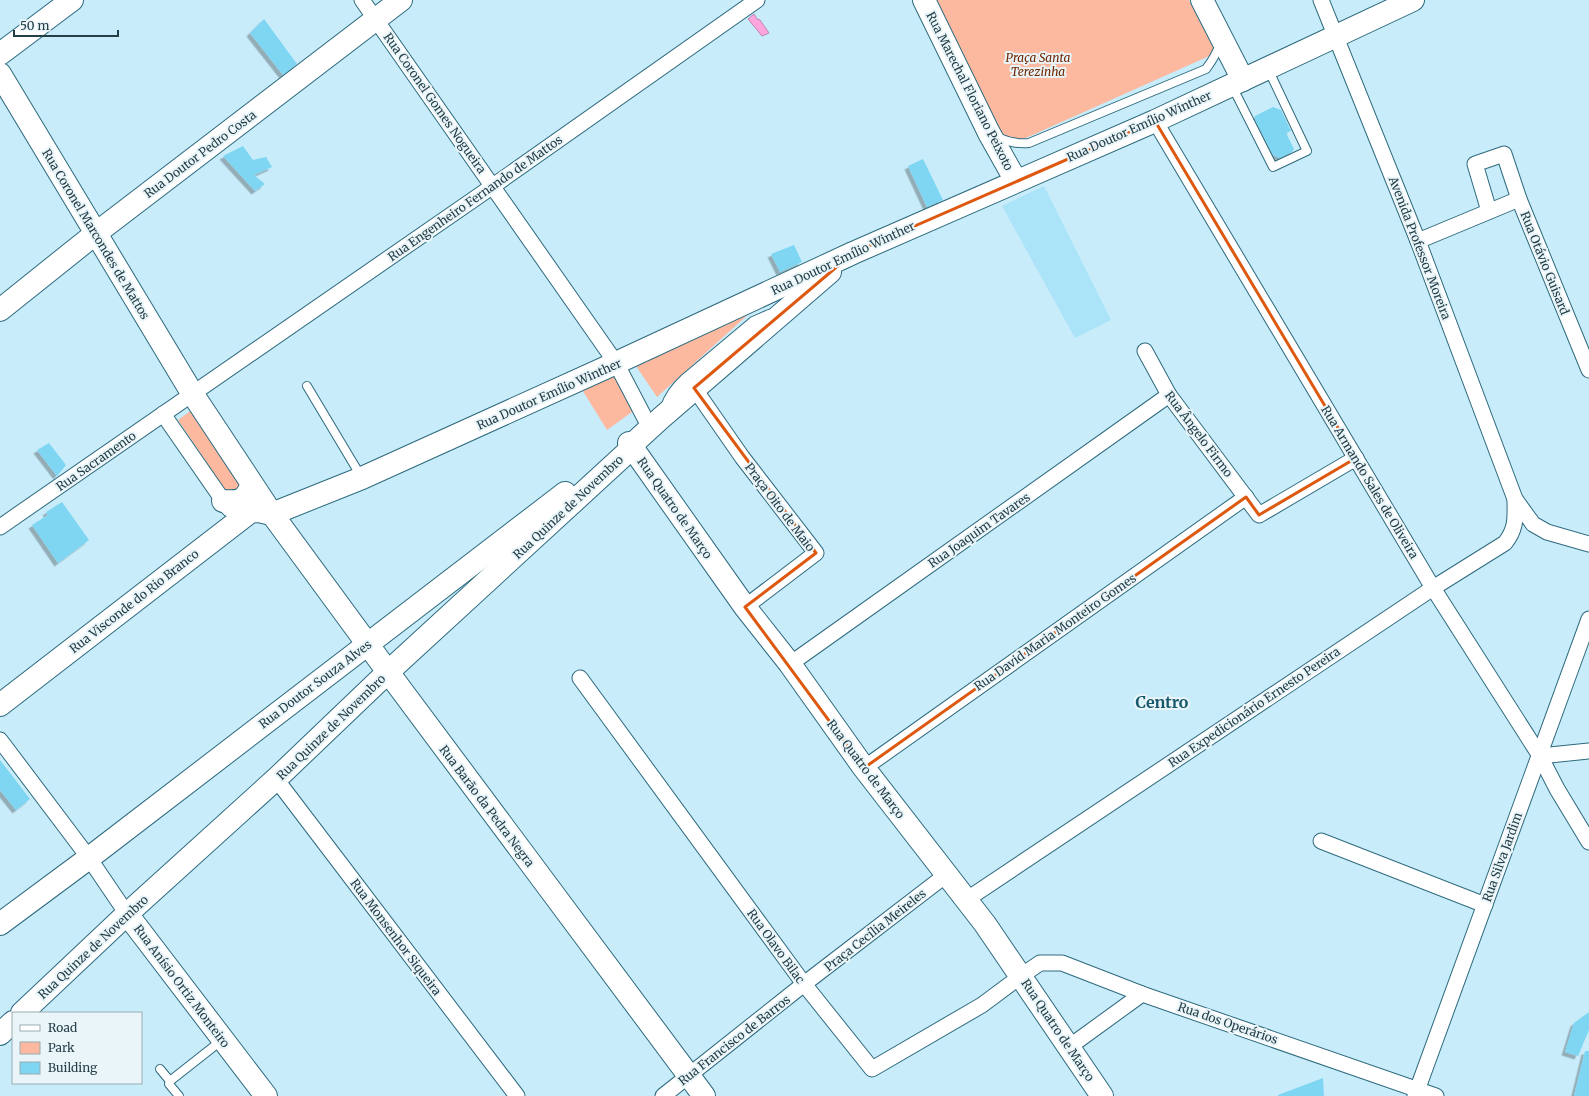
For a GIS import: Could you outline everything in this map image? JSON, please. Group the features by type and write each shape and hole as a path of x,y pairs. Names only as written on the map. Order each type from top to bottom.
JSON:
{"main road":[{"path":"0,54 72,0"},
{"name":"Rua Doutor Pedro Costa","path":"0,310 95,234 377,20 401,0"},
{"name":"Rua Marechal Floriano Peixoto","path":"924,0 989,133 1016,181"},
{"path":"1202,0 1221,37 1237,82"},
{"name":"Rua Doutor Emílio Winther","path":"272,514 362,478 852,254 1155,121 1413,0"},
{"name":"Rua Coronel Marcondes de Mattos","path":"0,74 192,394 252,485"},
{"name":"Rua Quinze de Novembro","path":"23,1012 127,914 276,779 388,672 642,435 694,388 852,254"},
{"name":"Rua Quatro de Março","path":"642,435 745,606 790,664 864,768 966,900 1021,976 1102,1096"},
{"name":"Rua Doutor Souza Alves","path":"0,924 89,858 368,643 390,629 642,435"},
{"path":"224,501 239,502 247,496 252,485"},
{"name":"Rua Barão da Pedra Negra","path":"252,485 388,672 704,1096"},
{"name":"Rua Visconde do Rio Branco","path":"0,705 237,521 250,512 258,511 272,514"},
{"path":"390,629 390,643 400,653 408,654"},
{"name":"Rua Anísio Ortiz Monteiro","path":"127,914 266,1096"},
{"path":"0,1034 12,1023"}],"street":[{"name":"Rua Coronel Gomes Nogueira","path":"362,0 616,363"},
{"name":"Rua Engenheiro Fernando de Mattos","path":"192,394 493,186 758,0"},
{"name":"Avenida Professor Moreira","path":"1320,0 1418,241 1514,499"},
{"name":"Rua Armando Sales de Oliveira","path":"1155,121 1433,588 1540,756 1557,789 1589,842"},
{"name":"Rua Otávio Guisard","path":"1489,211 1475,164 1504,154 1519,199 1589,370"},
{"path":"1418,241 1519,199"},
{"name":"Rua Ângelo Firmo","path":"1145,351 1169,395 1259,515 1356,458"},
{"name":"Rua Quatro de Março","path":"616,363 642,435"},
{"name":"Praça Oito de Maio","path":"694,388 742,457 816,553 745,606"},
{"name":"Rua Sacramento","path":"0,527 192,394"},
{"name":"Rua Joaquim Tavares","path":"790,664 1169,395"},
{"path":"163,414 237,521"},
{"name":"Rua David Maria Monteiro Gomes","path":"864,768 1246,497"},
{"path":"1514,499 1533,524 1547,532 1589,544"},
{"name":"Rua Expedicionário Ernesto Pereira","path":"966,900 1433,588 1505,543 1512,534 1515,523 1514,499"},
{"name":"Rua Silva Jardim","path":"1416,1093 1486,905 1589,618"},
{"name":"Rua Olavo Bilac","path":"580,678 804,984 872,1068 982,1005 1021,976"},
{"name":"Rua Anísio Ortiz Monteiro","path":"0,740 89,858 127,914"},
{"path":"1540,756 1589,751"},
{"name":"Rua Monsenhor Siqueira","path":"276,779 517,1096"},
{"path":"1321,841 1486,905"},
{"name":"Praça Cecília Meireles","path":"804,984 946,875"},
{"name":"Rua dos Operários","path":"1021,976 1040,964 1062,962 1142,994 1416,1093 1436,1096"},
{"name":"Rua Francisco de Barros","path":"663,1096 804,984"},
{"path":"1069,1046 1142,994"}],"lane":[{"path":"989,133 1009,142 1019,144 1037,140 1206,69 1218,51 1221,37"},
{"path":"1237,82 1273,167 1307,151 1268,68"},
{"path":"642,435 675,387 685,378 753,321 765,315 784,312"},
{"path":"307,386 362,478"},
{"path":"170,1081 223,1040"},
{"path":"160,1069 170,1081 169,1084 179,1096"}],"highlighted area":[{"path":"1155,121 1356,458 1259,515 1246,497 864,768 745,607 816,553 694,388 853,253"}],"shaded area":[{"path":"754,14 769,33 762,36 748,19"},
{"path":"1044,186 1111,320 1075,338 1002,206"}],"green space":[{"name":"Praça Santa Terezinha","path":"931,0 1189,0 1216,53 1019,141 1004,136"},
{"path":"752,311 657,397 636,366"},
{"path":"616,371 636,409 607,430 581,388"},
{"path":"196,407 247,484 229,496 178,420"}],"building":[{"path":"264,19 297,64 283,75 250,33"},
{"path":"1273,107 1281,110 1291,131 1286,133 1294,149 1292,152 1280,158 1273,155 1255,120 1255,116"},
{"path":"243,146 253,160 266,157 272,167 254,175 265,184 255,191 223,156"},
{"path":"923,159 943,200 927,207 908,166"},
{"path":"794,245 802,262 780,272 771,254"},
{"path":"49,443 66,465 57,476 37,450"},
{"path":"62,502 89,540 58,563 32,525 48,515 46,512"},
{"path":"0,760 30,799 16,810 0,790"},
{"path":"1589,1012 1589,1030 1578,1056 1565,1052 1574,1023"},
{"path":"1585,1051 1589,1051 1589,1096 1574,1096"},
{"path":"1323,1078 1324,1096 1278,1096 1278,1095"}],"district":[{"name":"Centro","path":"1162,702"}]}
